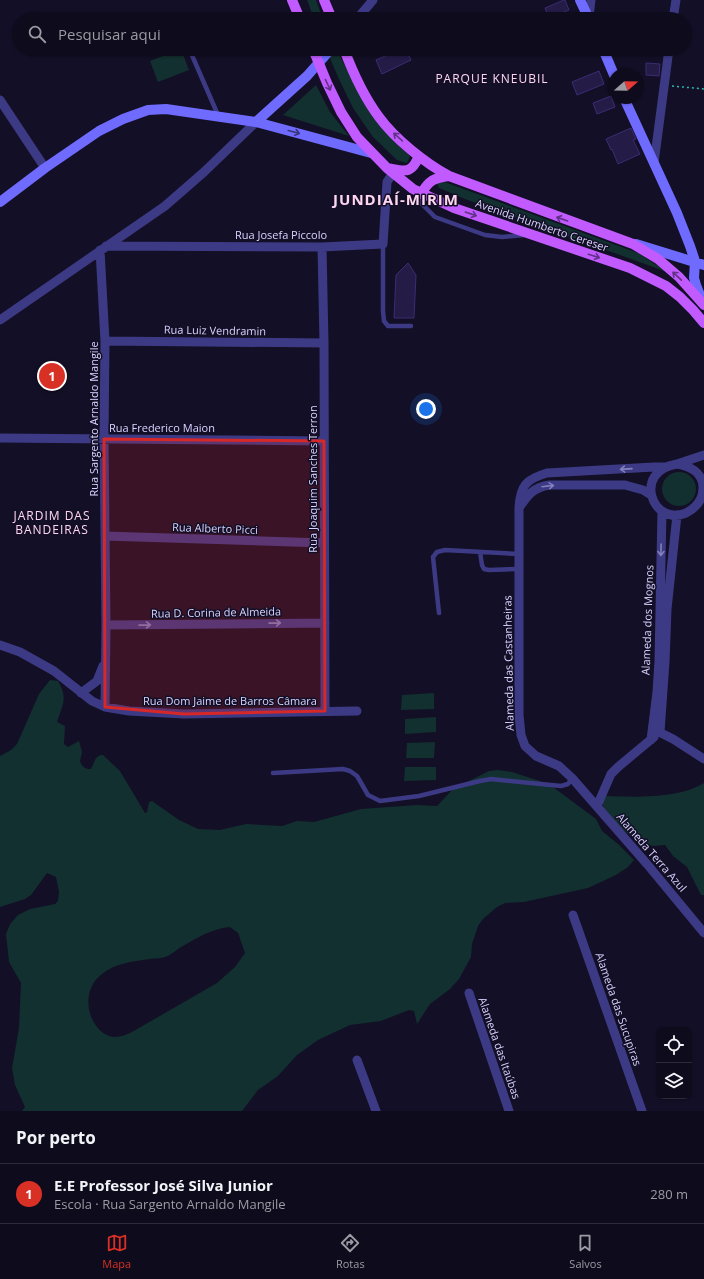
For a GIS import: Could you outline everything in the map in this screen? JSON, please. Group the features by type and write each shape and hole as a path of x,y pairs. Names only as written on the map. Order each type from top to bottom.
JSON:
{"main road":[{"path":"292,0 297,12"},
{"path":"324,0 329,12"},
{"path":"580,0 586,12"},
{"name":"Avenida Humberto Cereser","path":"316,56 326,83 341,112 357,137 390,171 417,191 454,208 630,268 666,286 680,297 704,323"},
{"path":"256,122 298,84 324,56"},
{"name":"Avenida Humberto Cereser","path":"347,56 366,98 379,118 390,131 436,169 449,176 632,244 658,259 679,277 704,305"},
{"path":"606,56 611,68"},
{"path":"627,104 700,263 694,278 704,305"},
{"path":"0,202 45,168 99,131 122,119 148,110 166,109 256,122 371,153"},
{"path":"390,171 410,169 415,165 419,156"},
{"path":"417,191 436,178 449,176"},
{"path":"632,244 700,263"}],"street":[{"path":"363,12 373,0"},
{"path":"590,12 591,0"},
{"path":"674,12 676,0"},
{"path":"654,163 668,56"},
{"path":"0,100 45,168"},
{"path":"0,320 165,206 204,172 256,122"},
{"path":"383,244 387,182 390,171"},
{"name":"Rua Josefa Piccolo","path":"103,248 322,247 383,244"},
{"name":"Rua Joaquim Sanches Terron","path":"322,247 324,343 325,711"},
{"name":"Rua Sargento Arnaldo Mangile","path":"103,248 105,341 105,707"},
{"name":"Rua Luiz Vendramin","path":"105,341 324,343"},
{"name":"Rua Frederico Maion","path":"0,438 324,440"},
{"path":"677,464 702,474 703,490 701,503 688,512 671,516 662,511 655,504 651,495 653,479 658,472 665,467 704,455"},
{"name":"Alameda das Castanheiras","path":"597,806 559,766 536,756 529,751 520,735 519,508 521,491 532,479 547,473 598,471 654,466 665,467"},
{"path":"519,508 530,493 542,486 549,485 625,485 643,490 651,495"},
{"name":"Alameda dos Mognos","path":"656,730 662,511"},
{"name":"Alameda dos Mognos","path":"656,730 665,662 667,609 677,515"},
{"name":"Rua Alberto Picci","path":"105,536 324,543"},
{"name":"Rua D. Corina de Almeida","path":"106,625 325,623"},
{"name":"Rua Dom Jaime de Barros Câmara","path":"0,645 20,652 54,671 87,698 105,707 129,711 184,714 357,711"},
{"path":"81,693 97,681 105,659"},
{"path":"597,806 611,774 651,740 656,730 704,759"},
{"name":"Alameda Terra Azul","path":"597,806 652,869 704,933"},
{"name":"Alameda das Sucupiras","path":"573,915 642,1111"},
{"name":"Alameda das Itaúbas","path":"469,993 510,1111"},
{"path":"357,1060 376,1111"}],"lane":[{"path":"192,56 218,117"},
{"path":"417,191 422,204 435,216 485,235 502,237 529,234"},
{"path":"383,244 384,321 388,326 411,326"},
{"path":"439,613 433,557 437,552 445,550 519,554"},
{"path":"480,552 484,569 519,569"},
{"path":"273,773 342,769 350,771 357,776 368,795 380,801 419,796 491,779 561,786 568,784 572,778"}],"path":[{"path":"664,85 704,88"}],"highlighted area":[{"path":"104,439 324,441 325,711 184,714 105,707"}],"green space":[{"path":"307,0 316,0 320,12 311,12"},
{"path":"163,56 184,56 189,70 158,82 150,61"},
{"path":"329,56 340,56 368,108 388,135 410,156 407,163 397,160 373,137 353,108"},
{"path":"316,85 330,112 349,136 283,115"},
{"path":"442,181 638,253 667,272 465,199 439,188 437,183"},
{"path":"676,472 682,472 686,473 693,479 696,489 695,496 689,503 682,506 676,506 672,505 665,499 662,492 662,486 663,482 669,475"},
{"path":"50,680 58,681 63,692 64,701 57,722 65,726 64,744 68,747 79,741 82,752 80,761 84,767 91,769 96,758 103,755 120,771 145,813 147,812 149,802 152,801 179,820 198,829 220,830 246,824 282,826 297,821 314,822 361,809 417,805 437,806 453,789 489,771 498,770 512,772 549,784 596,819 602,831 634,860 628,867 616,875 588,888 524,902 505,903 497,907 483,919 478,926 472,944 471,957 459,979 450,989 430,1004 417,1024 414,1011 409,1010 381,1021 350,1025 318,1040 297,1055 278,1076 258,1090 242,1111 22,1111 25,1107 15,1085 12,1068 19,1028 21,983 9,962 6,934 10,924 18,915 30,909 55,904 58,901 59,892 56,877 47,873 31,895 25,899 0,907 0,756 11,750 17,744 39,694","holes":["230,927 238,933 245,953 235,967 217,983 132,1032 118,1037 109,1036 102,1032 92,1020 88,1004 91,988 101,975 113,967 167,956 197,938 209,932 223,928"]},
{"path":"434,693 434,709 401,710 402,695"},
{"path":"436,717 436,732 405,734 405,719"},
{"path":"435,742 434,758 406,758 407,743"},
{"path":"405,767 436,767 436,780 404,781"},
{"path":"704,783 704,895 701,895 687,867 673,856 665,845 653,846 639,842 613,823 606,815 602,803 606,796 656,796 682,792"}],"building":[{"path":"565,0 569,10 564,12 547,12 545,8"},
{"path":"385,56 409,56 411,60 382,74 376,60"},
{"path":"646,63 660,64 659,76 646,75"},
{"path":"599,71 604,84 577,95 572,82"},
{"path":"608,97 608,104 614,104 615,107 597,114 593,103"},
{"path":"631,128 636,139 633,140 640,154 618,164 606,139"},
{"path":"408,263 416,275 414,318 394,318 396,275"}],"place":[{"name":"E.E Professor José Silva Junior","path":"52,376"}],"district":[{"name":"PARQUE KNEUBIL","path":"492,78"},
{"name":"JUNDIAÍ-MIRIM","path":"396,199"},
{"name":"JARDIM DAS BANDEIRAS","path":"52,522"}]}
